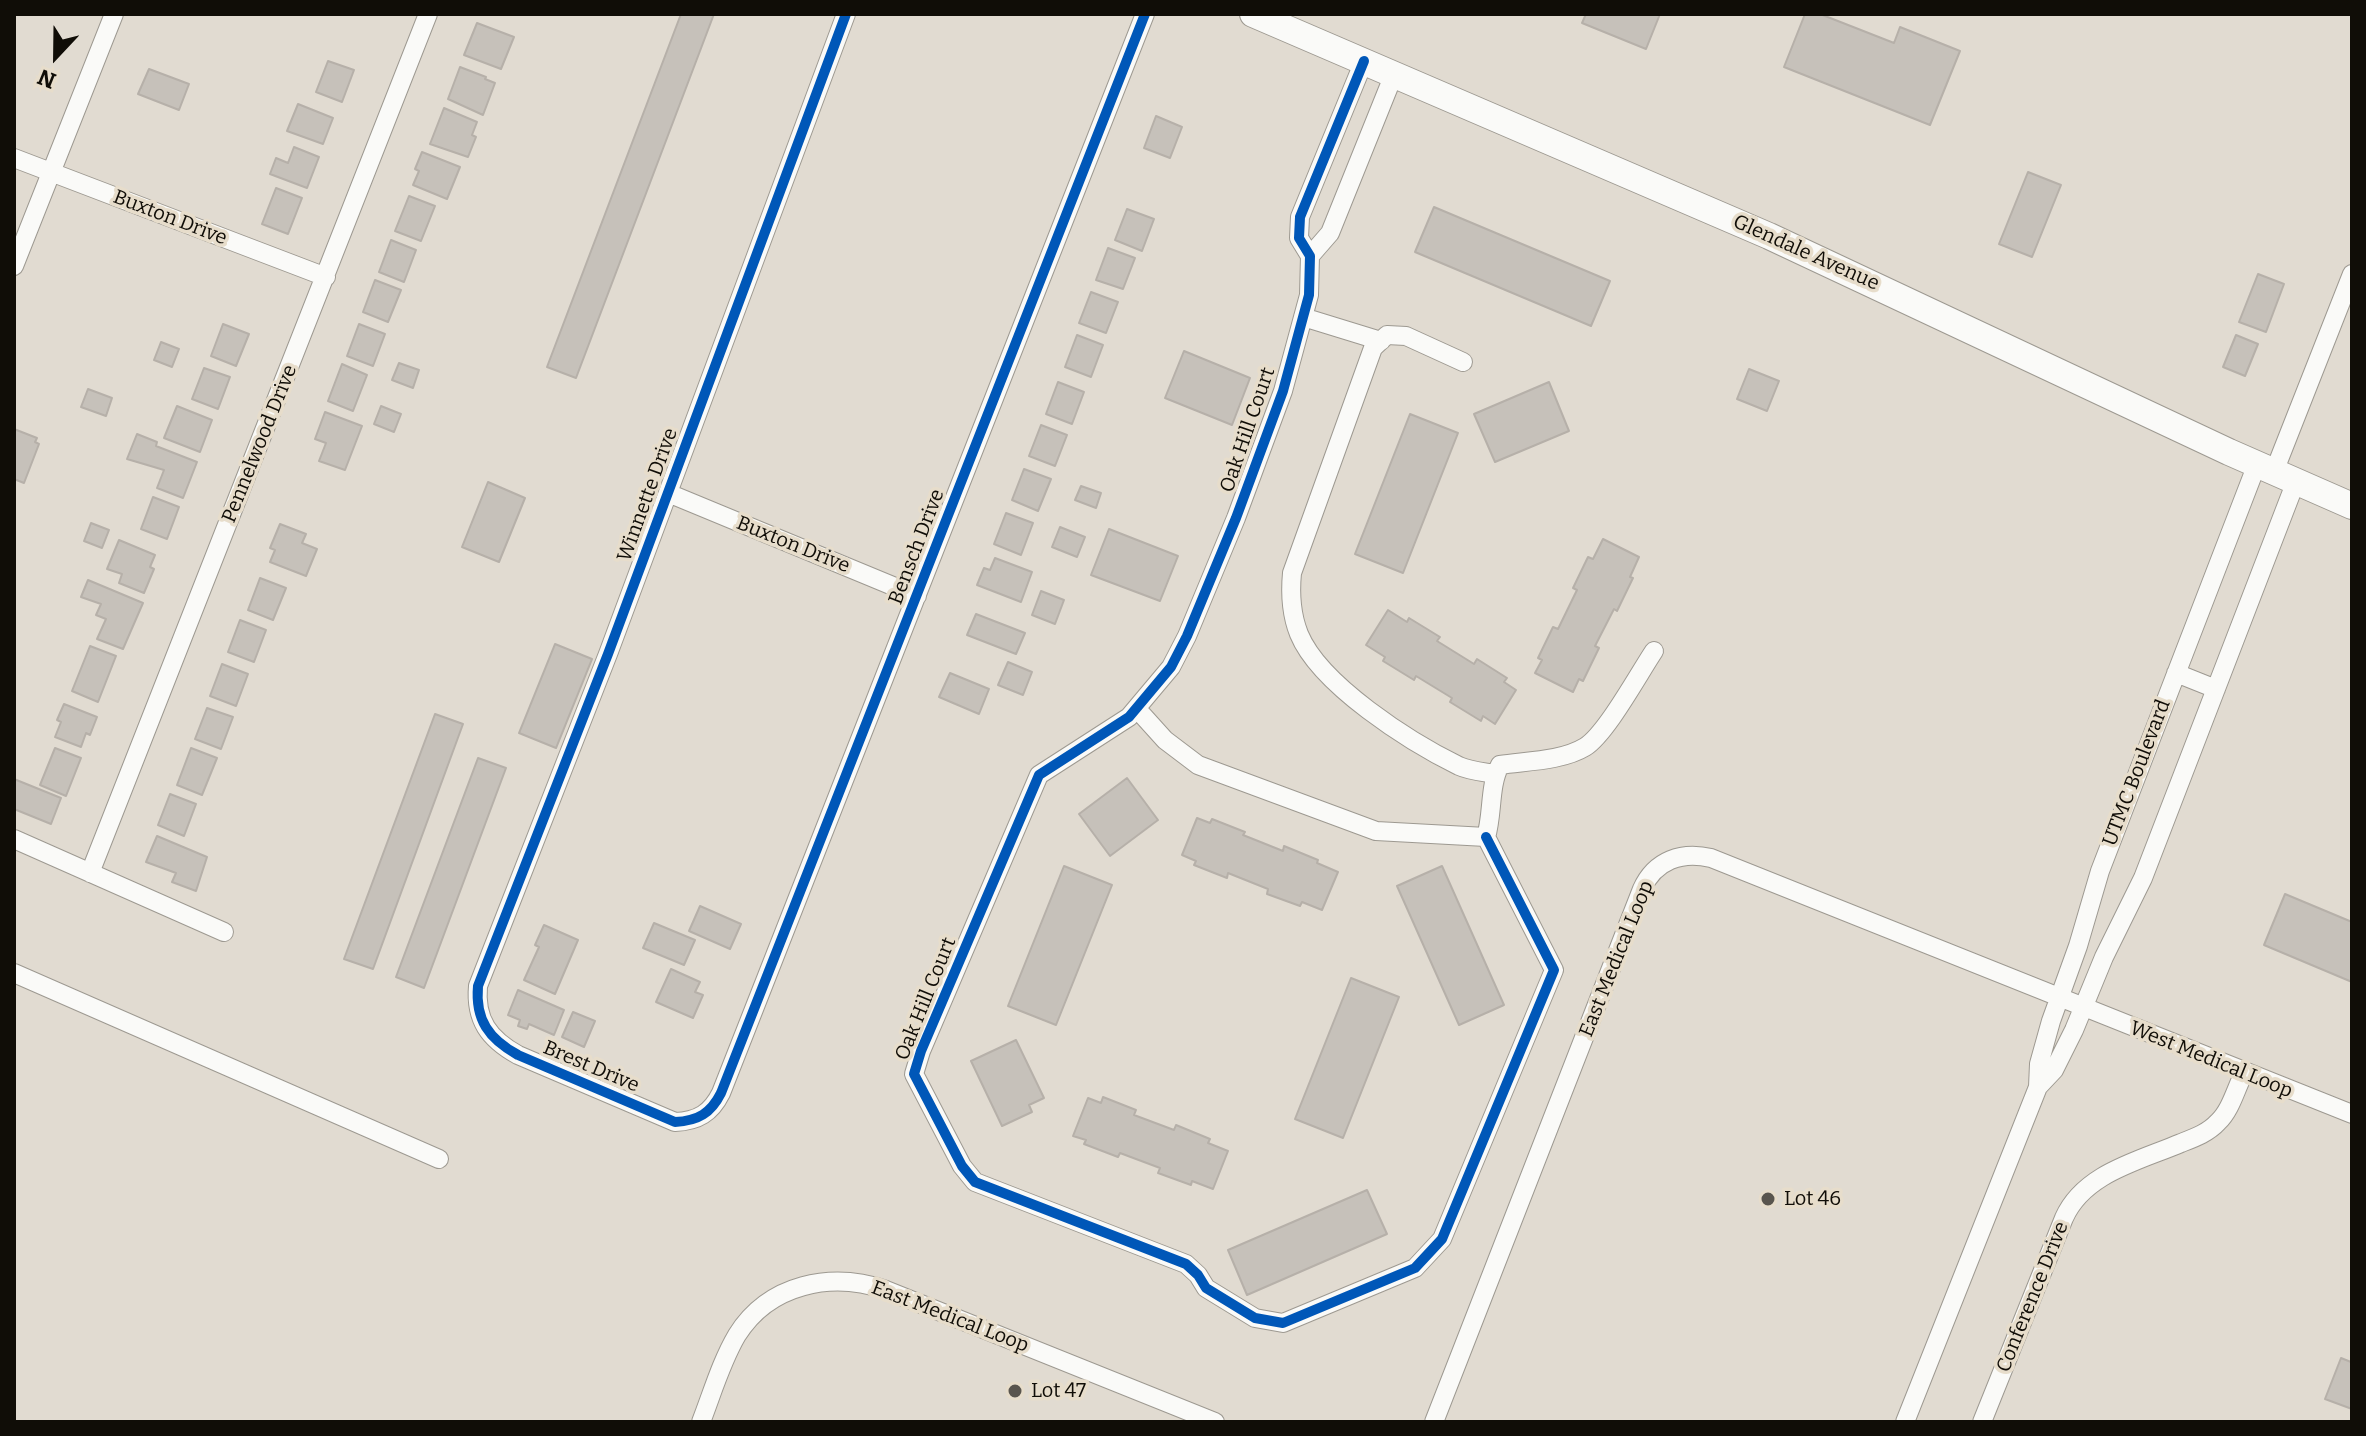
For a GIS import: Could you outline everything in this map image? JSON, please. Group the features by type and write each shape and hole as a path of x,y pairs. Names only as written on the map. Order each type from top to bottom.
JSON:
{"main road":[{"name":"Glendale Avenue","path":"1253,14 1872,283 2352,506"}],"street":[{"path":"14,266 114,14"},
{"name":"Pennelwood Drive","path":"90,873 428,14"},
{"name":"Winnette Drive","path":"478,986 668,493 846,14"},
{"name":"Bensch Drive","path":"721,1093 1145,14"},
{"name":"Oak Hill Court","path":"1364,61 1300,217 1299,238 1310,256 1309,295 1283,391 1236,518 1187,636 1171,667 1129,717 1039,775 921,1051 914,1074 962,1166 975,1182 1186,1264 1206,1288 1255,1318 1283,1323 1415,1268 1442,1239 1554,970 1486,837"},
{"path":"1310,256 1330,233 1394,74"},
{"name":"Buxton Drive","path":"14,158 326,277"},
{"path":"2276,472 2352,274"},
{"path":"1303,317 1381,341"},
{"path":"1463,362 1406,336 1387,335 1373,348 1292,573 1290,591 1300,637 1322,668 1363,708 1461,767 1495,774"},
{"name":"UTMC Boulevard","path":"2038,1087 2054,1070 2071,1004 2078,946 2100,871 2176,673 2276,472"},
{"name":"UTMC Boulevard","path":"1905,1422 2038,1087 2039,1064 2071,1004 2104,957 2143,878 2216,689 2276,472"},
{"name":"Buxton Drive","path":"668,493 917,596"},
{"path":"1137,709 1165,740 1198,765 1361,826 1376,831 1486,837 1491,821 1495,774 1500,765 1563,755 1585,747 1605,727 1654,651"},
{"path":"2176,673 2216,689"},
{"path":"14,839 224,932"},
{"name":"East Medical Loop","path":"1434,1422 1642,889 1650,874 1663,863 1684,855 1711,858 2071,1004"},
{"path":"14,973 439,1159"},
{"name":"Brest Drive","path":"478,986 477,1002 486,1031 518,1055 675,1122 690,1121 707,1113 721,1093"},
{"name":"West Medical Loop","path":"2071,1004 2352,1114"},
{"name":"Conference Drive","path":"1982,1422 2064,1218 2077,1197 2106,1175 2198,1136 2214,1126 2224,1115 2244,1073"},
{"name":"East Medical Loop","path":"701,1422 731,1347 752,1316 781,1294 797,1287 840,1280 886,1290 1215,1422"}],"building":[{"path":"681,14 714,14 576,378 547,367"},
{"path":"1586,14 1660,14 1646,49 1582,23"},
{"path":"1805,14 1820,14 1894,43 1900,27 1960,51 1930,125 1784,67"},
{"path":"477,23 514,37 501,69 464,55"},
{"path":"328,61 354,70 342,102 316,92"},
{"path":"460,67 495,83 483,115 448,99"},
{"path":"149,69 189,84 179,110 138,94"},
{"path":"298,104 333,118 323,144 287,131"},
{"path":"444,108 477,122 472,135 476,137 468,157 430,144"},
{"path":"1156,116 1182,127 1170,158 1144,148"},
{"path":"294,147 319,157 307,188 270,174 276,158 288,163"},
{"path":"422,152 460,167 447,199 413,185"},
{"path":"2028,172 2061,185 2032,257 1999,244"},
{"path":"276,188 302,198 288,234 262,224"},
{"path":"409,196 435,206 421,241 395,231"},
{"path":"1434,207 1610,281 1591,326 1415,252"},
{"path":"1127,209 1154,219 1142,251 1115,240"},
{"path":"391,240 416,250 404,282 379,272"},
{"path":"1108,248 1135,258 1123,289 1096,280"},
{"path":"2258,274 2284,284 2266,332 2239,322"},
{"path":"375,280 401,290 388,322 363,312"},
{"path":"1091,292 1118,302 1106,333 1079,323"},
{"path":"223,324 249,334 236,366 211,356"},
{"path":"359,324 385,334 373,366 347,356"},
{"path":"1077,335 1103,345 1091,377 1065,367"},
{"path":"2236,335 2258,344 2245,376 2223,367"},
{"path":"161,342 179,349 172,367 154,360"},
{"path":"1184,351 1250,378 1232,425 1165,398"},
{"path":"399,363 419,370 413,388 392,380"},
{"path":"342,364 367,375 353,411 328,401"},
{"path":"204,368 230,377 218,409 192,399"},
{"path":"1749,369 1779,381 1767,411 1737,399"},
{"path":"1058,382 1084,392 1072,424 1046,414"},
{"path":"1549,382 1569,431 1495,462 1474,414"},
{"path":"88,389 112,398 106,416 81,407"},
{"path":"177,406 212,420 200,452 164,438"},
{"path":"381,406 401,414 394,432 374,424"},
{"path":"325,412 362,426 345,470 319,461 326,443 315,439"},
{"path":"1410,414 1458,433 1403,573 1355,554"},
{"path":"1041,425 1067,435 1055,466 1029,456"},
{"path":"14,429 37,438 35,442 39,444 24,483 14,479"},
{"path":"137,434 157,442 156,446 197,462 183,498 157,488 164,470 127,459"},
{"path":"1024,469 1051,479 1038,511 1012,500"},
{"path":"488,482 525,498 499,562 462,547"},
{"path":"1081,486 1101,493 1096,508 1075,500"},
{"path":"153,497 179,507 167,539 141,529"},
{"path":"1006,513 1033,523 1021,555 994,544"},
{"path":"91,523 109,530 102,548 84,541"},
{"path":"280,524 306,534 302,543 317,549 306,576 270,562 275,550 270,548"},
{"path":"1060,527 1085,537 1077,557 1052,547"},
{"path":"1109,529 1178,556 1160,601 1091,575"},
{"path":"1603,539 1639,557 1617,611 1614,609 1595,646 1599,648 1583,681 1579,679 1573,692 1535,673 1542,660 1538,658 1553,627 1558,629 1577,590 1573,588 1588,557 1593,559"},
{"path":"119,540 155,555 150,567 154,569 144,593 119,583 122,574 107,569"},
{"path":"995,558 1032,572 1021,602 977,585 984,568 990,570"},
{"path":"260,578 286,588 273,620 248,610"},
{"path":"88,580 143,603 123,649 97,639 106,619 96,615 101,604 81,597"},
{"path":"1041,591 1064,600 1055,624 1032,615"},
{"path":"1388,610 1407,622 1409,618 1440,637 1437,641 1474,664 1477,659 1507,678 1504,682 1516,690 1495,724 1483,716 1481,721 1450,702 1452,698 1416,676 1414,680 1383,661 1385,657 1366,645"},
{"path":"976,614 1025,633 1016,654 967,635"},
{"path":"240,620 266,630 254,662 228,652"},
{"path":"555,644 592,659 556,748 519,733"},
{"path":"90,646 116,656 98,702 72,691"},
{"path":"1008,662 1032,672 1023,695 998,685"},
{"path":"222,664 248,674 236,706 210,696"},
{"path":"950,673 989,689 979,714 939,697"},
{"path":"64,704 97,717 81,747 55,737 61,722 57,720"},
{"path":"207,708 233,717 221,749 195,739"},
{"path":"435,714 463,724 373,969 344,959"},
{"path":"55,748 81,758 66,796 40,785"},
{"path":"191,748 217,758 202,795 177,785"},
{"path":"478,758 506,768 424,988 396,977"},
{"path":"1127,778 1158,820 1110,856 1079,814"},
{"path":"14,779 61,798 51,824 14,809"},
{"path":"170,794 196,804 184,836 158,825"},
{"path":"1197,818 1210,823 1212,819 1283,851 1284,846 1338,872 1322,910 1267,894 1268,889 1228,873 1227,878 1194,865 1196,861 1182,855"},
{"path":"157,836 207,857 196,891 172,882 176,873 146,862"},
{"path":"1064,866 1112,885 1056,1025 1008,1006"},
{"path":"1442,866 1504,1005 1459,1025 1397,886"},
{"path":"2285,894 2352,922 2352,982 2264,945"},
{"path":"700,906 741,924 730,949 689,931"},
{"path":"654,923 695,940 684,965 643,948"},
{"path":"544,925 578,940 555,994 524,980 539,947 535,945"},
{"path":"671,969 700,982 695,992 703,995 693,1018 656,1002"},
{"path":"1351,978 1399,997 1343,1138 1295,1119"},
{"path":"518,990 564,1010 554,1035 529,1024 527,1029 518,1026 520,1020 508,1015"},
{"path":"573,1012 595,1021 584,1047 562,1037"},
{"path":"1016,1040 1044,1098 1029,1105 1032,1112 1002,1126 971,1061"},
{"path":"1103,1097 1136,1110 1134,1115 1174,1130 1176,1125 1210,1139 1208,1143 1228,1151 1213,1189 1158,1173 1160,1168 1120,1153 1118,1157 1084,1144 1086,1140 1073,1136 1088,1098 1101,1103"},
{"path":"1367,1190 1387,1234 1247,1295 1228,1250"},
{"path":"2341,1358 2351,1362 2352,1359 2352,1409 2325,1399"}],"cycle path":[{"path":"846,14 608,654 478,986 482,1019 492,1035 508,1049 675,1122 703,1115 721,1093 1145,14"},
{"path":"1364,61 1300,217 1299,238 1310,256 1309,295 1283,391 1236,518 1187,636 1171,667 1129,717 1039,775 921,1051 914,1074 962,1166 975,1182 1186,1264 1206,1288 1255,1318 1283,1323 1415,1268 1442,1239 1554,970 1486,837"}],"place":[{"name":"Lot 46","path":"1768,1199"},
{"name":"Lot 47","path":"1015,1391"}]}
